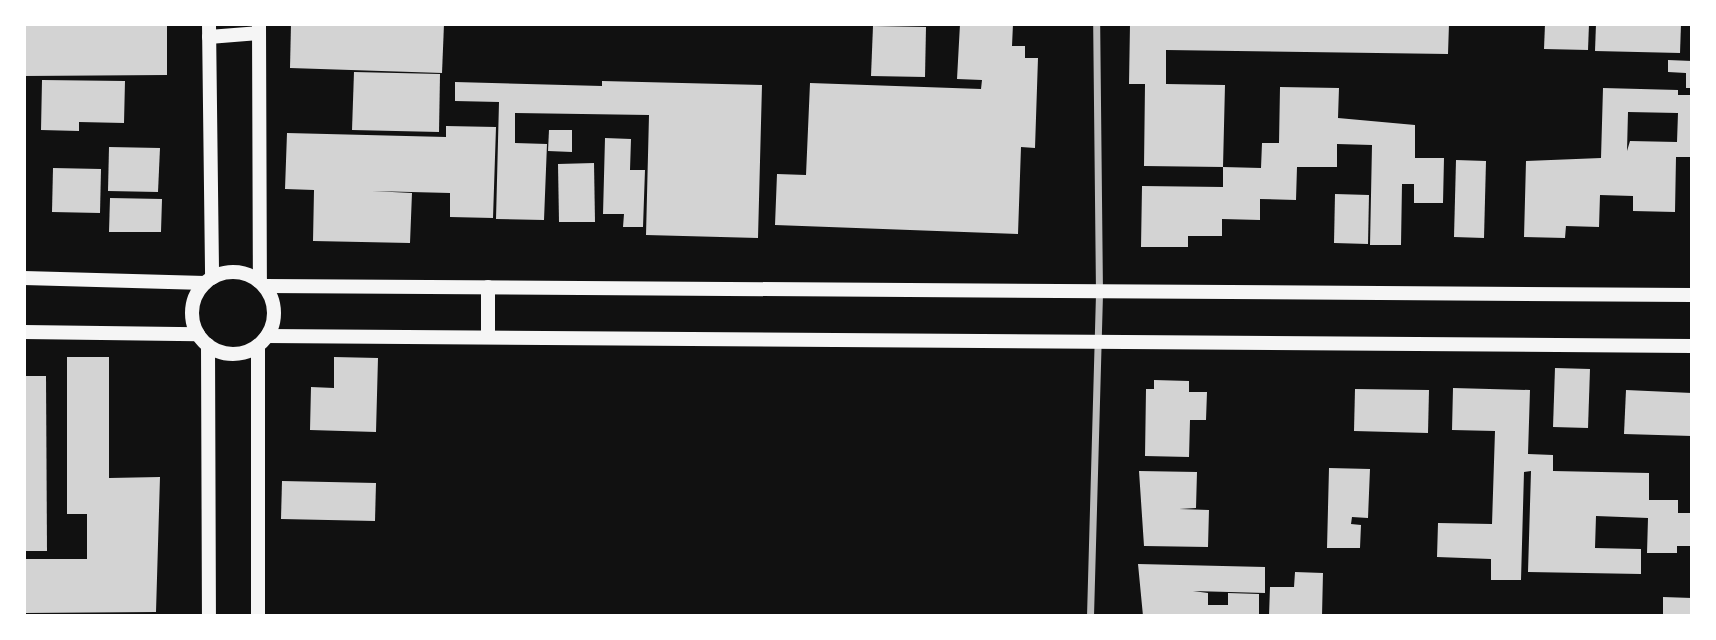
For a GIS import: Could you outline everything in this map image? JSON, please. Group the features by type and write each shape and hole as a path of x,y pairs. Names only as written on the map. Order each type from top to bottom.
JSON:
{"main road":[{"path":"258,615 262,341 274,311 262,284 259,29 209,31 208,280 192,307 198,334 208,345 232,354 262,341 488,337 1096,344 1692,346"},
{"path":"24,278 208,280 242,272 262,284 1099,294 1692,295"},
{"path":"488,287 488,337"},
{"path":"24,332 198,334"},
{"path":"208,345 209,615"}],"street":[{"path":"1090,615 1099,294 1096,24"}],"building":[{"path":"24,24 167,24 167,75 24,76"},
{"path":"291,24 444,24 442,73 290,68"},
{"path":"960,24 1013,24 1012,46 1025,46 1025,58 1038,58 1035,148 1021,147 1018,234 775,225 777,174 806,175 810,83 981,89 982,80 957,79"},
{"path":"1130,24 1449,24 1448,54 1166,50 1166,84 1225,85 1223,167 1144,166 1145,84 1129,84"},
{"path":"1545,24 1589,24 1588,50 1544,49"},
{"path":"1596,24 1681,24 1680,53 1595,51"},
{"path":"873,26 926,27 925,77 871,76"},
{"path":"1668,60 1692,61 1692,88 1686,88 1686,73 1668,72"},
{"path":"354,72 440,74 439,132 352,130"},
{"path":"42,80 125,81 124,123 79,122 79,131 41,130"},
{"path":"602,81 762,85 758,238 646,235 649,115 515,113 515,143 547,144 544,220 496,219 499,102 455,101 455,82 602,86"},
{"path":"1280,87 1339,88 1338,118 1415,125 1415,158 1444,158 1443,203 1414,203 1414,184 1402,184 1401,245 1370,245 1372,145 1337,144 1337,167 1297,167 1296,200 1260,199 1260,220 1222,219 1222,236 1188,236 1188,247 1141,247 1142,186 1223,187 1223,167 1261,168 1262,143 1279,143"},
{"path":"1603,88 1678,90 1678,95 1692,95 1692,157 1676,157 1675,212 1633,211 1633,196 1600,195 1599,227 1566,226 1565,238 1524,237 1526,161 1601,158","holes":["1628,112 1678,113 1677,142 1630,141 1627,151"]},
{"path":"446,126 496,127 493,218 450,217 450,193 372,191 412,193 410,243 313,241 314,190 285,189 287,133 446,137"},
{"path":"549,130 572,130 572,152 548,151"},
{"path":"605,138 631,139 630,170 645,170 643,227 623,227 624,214 603,214"},
{"path":"109,147 160,148 158,192 108,191"},
{"path":"1456,160 1486,161 1484,238 1454,237"},
{"path":"594,163 595,222 559,222 558,164"},
{"path":"53,168 101,169 100,213 52,212"},
{"path":"1335,194 1369,195 1368,244 1334,243"},
{"path":"110,198 162,199 161,232 109,232"},
{"path":"67,357 109,357 109,478 160,477 156,612 24,613 24,559 87,559 87,514 67,514"},
{"path":"334,357 378,358 376,432 310,430 311,387 334,388"},
{"path":"1555,368 1590,369 1588,428 1553,427"},
{"path":"24,376 46,376 47,551 24,551"},
{"path":"1154,380 1189,381 1189,392 1207,392 1206,420 1190,420 1189,457 1145,456 1146,389 1154,389"},
{"path":"1453,388 1530,390 1528,454 1553,455 1553,471 1649,473 1649,500 1678,500 1678,513 1692,513 1692,546 1677,546 1677,553 1647,553 1648,518 1596,516 1595,548 1641,549 1641,574 1528,572 1531,471 1524,472 1521,580 1491,580 1491,559 1437,557 1438,523 1492,524 1495,431 1452,430"},
{"path":"1355,389 1429,390 1428,433 1354,431"},
{"path":"1626,390 1692,393 1692,436 1624,434"},
{"path":"1329,468 1370,469 1368,518 1352,517 1351,524 1361,525 1360,548 1327,548"},
{"path":"1139,471 1197,472 1196,508 1179,509 1209,510 1208,547 1144,546"},
{"path":"282,481 376,483 375,521 281,519"},
{"path":"1138,564 1265,567 1265,593 1193,591 1208,593 1208,605 1228,605 1228,593 1259,594 1259,616 1143,616"},
{"path":"1295,572 1323,573 1322,616 1269,616 1270,587 1294,587"},
{"path":"1663,597 1692,598 1692,616 1663,616"}]}
